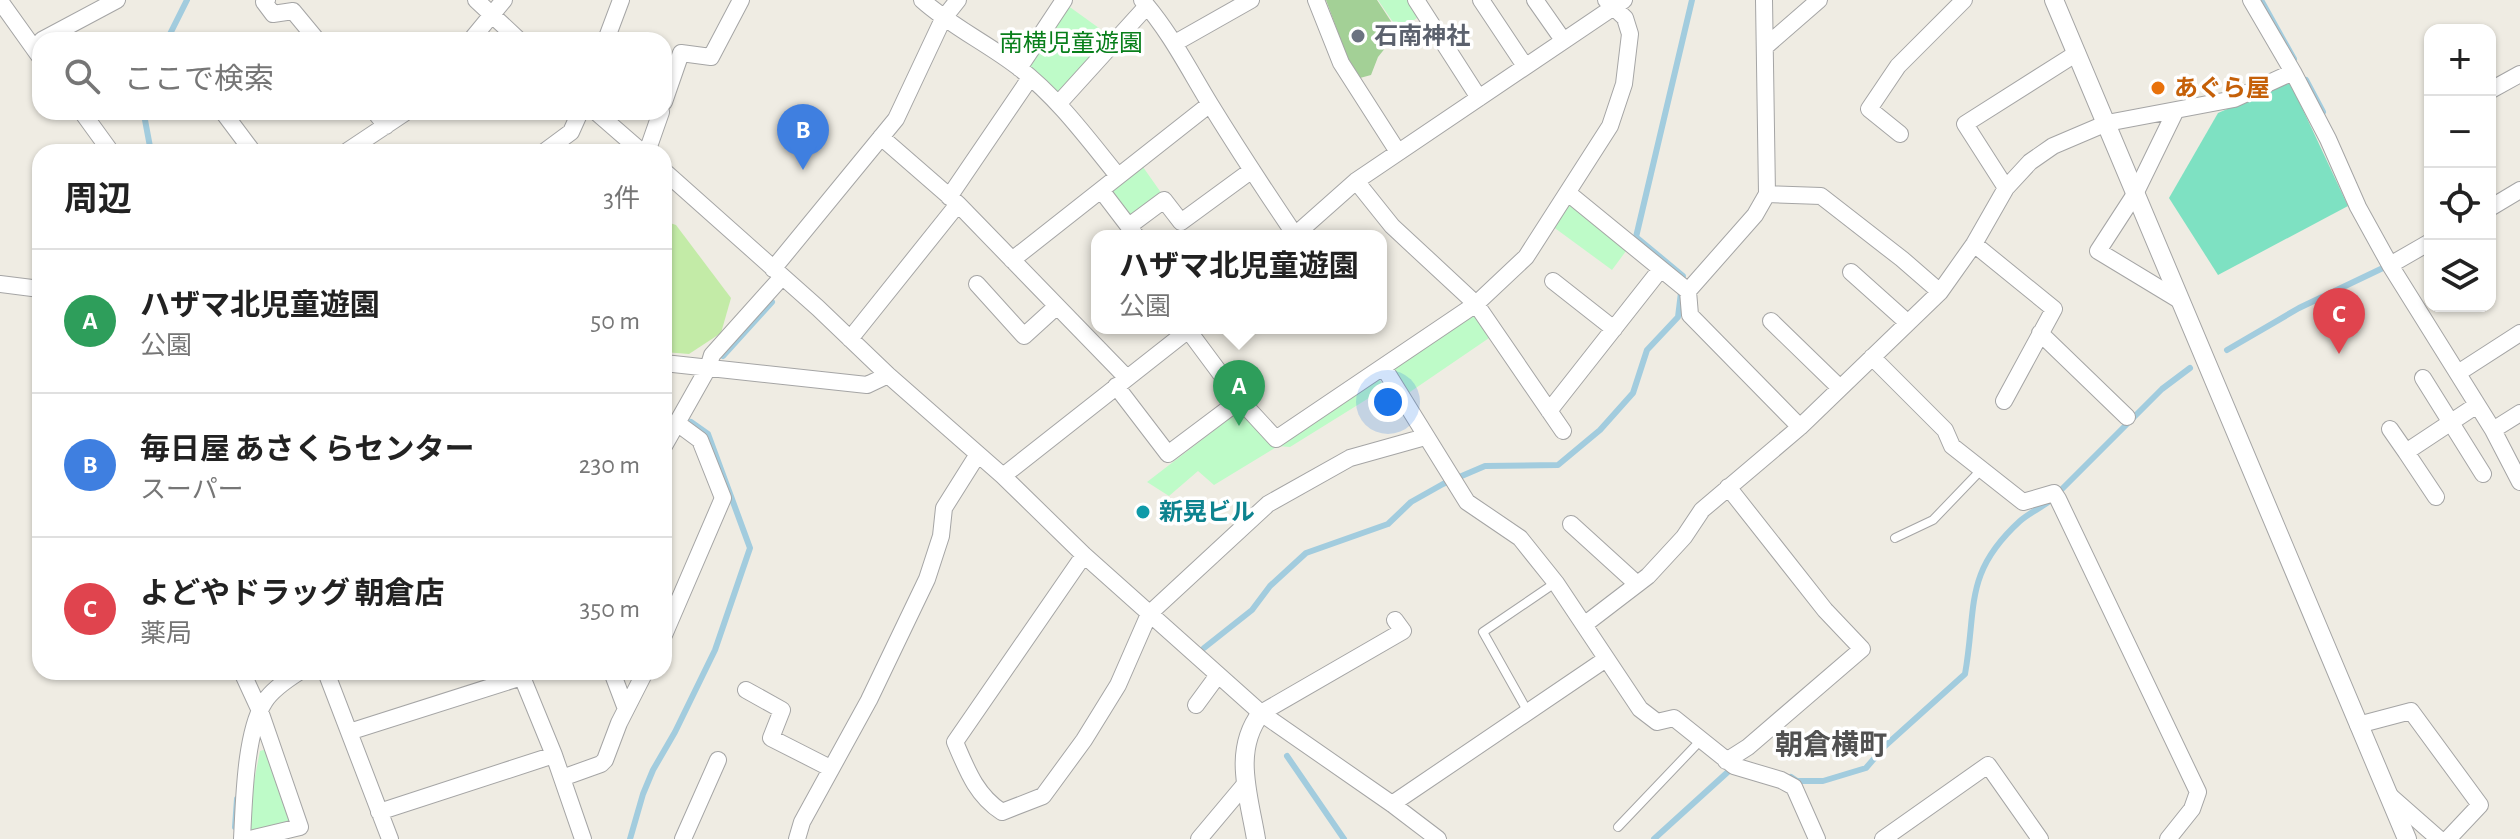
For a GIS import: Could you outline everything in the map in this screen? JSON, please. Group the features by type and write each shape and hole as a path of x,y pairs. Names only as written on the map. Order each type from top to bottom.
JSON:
{"street":[{"path":"62,32 117,0"},
{"path":"267,0 264,2 273,14 293,11 310,32"},
{"path":"476,0 511,32"},
{"path":"478,32 504,0"},
{"path":"609,32 621,0"},
{"path":"672,79 681,53 711,57 741,0"},
{"path":"922,0 943,19 1024,73 1059,103 1118,176"},
{"path":"672,432 716,351 896,119 943,19 958,0"},
{"path":"850,339 954,200 1064,0"},
{"path":"1175,43 1251,0"},
{"path":"1316,0 1341,63 1398,152"},
{"path":"1416,0 1479,98"},
{"path":"1481,0 1525,66"},
{"path":"1535,0 1563,40"},
{"path":"1764,0 1767,194 1755,215 1688,291 1690,315 1800,427"},
{"path":"1765,47 1819,0"},
{"path":"1900,134 1869,109 1898,66 1964,0"},
{"path":"2054,0 2407,839"},
{"path":"2251,0 2293,72 2328,139 2358,207 2390,265 2462,370 2477,405 2498,426 2520,482"},
{"path":"0,1 32,39"},
{"path":"1194,334 1240,400 1276,439 1476,304 1526,257 1610,126 1624,84 1630,34 1625,18 1614,2 1356,181 1301,230"},
{"path":"1059,103 1145,3 1175,43 1290,230"},
{"path":"2006,188 1965,124 2077,53"},
{"path":"1584,625 1637,584 1684,537 1702,510 1800,427 1940,292 1974,244 2006,188 2030,162 2053,146 2107,123 2234,99 2293,72"},
{"path":"2496,87 2520,74"},
{"path":"1012,260 1210,104"},
{"path":"2176,110 2135,194 2098,251 2179,300"},
{"path":"88,120 105,144"},
{"path":"229,120 247,144"},
{"path":"381,120 386,126"},
{"path":"363,144 395,120"},
{"path":"555,144 571,132 576,120"},
{"path":"605,120 632,144"},
{"path":"644,144 657,120"},
{"path":"881,137 954,200 1057,306 1122,382 1168,454 1240,400"},
{"path":"1133,230 1164,200 1181,222 1252,170"},
{"path":"672,178 1261,713 1438,839"},
{"path":"1356,181 1392,226 1476,304 1563,431"},
{"path":"1101,190 1131,230"},
{"path":"2496,204 2520,190"},
{"path":"1568,193 1688,291"},
{"path":"1767,194 1821,196 1940,292"},
{"path":"1974,244 2054,309 2004,401"},
{"path":"2390,265 2424,245"},
{"path":"1549,411 1660,270"},
{"path":"1851,272 1908,323"},
{"path":"1553,281 1614,329"},
{"path":"0,284 32,288"},
{"path":"977,284 1024,336 1057,306"},
{"path":"1771,321 1840,388"},
{"path":"2040,333 2127,417"},
{"path":"2462,370 2520,333"},
{"path":"1003,476 1184,334"},
{"path":"1872,357 1945,430 1952,446 2023,502 2054,493 2058,499 2198,792 2192,809 2168,839"},
{"path":"672,364 867,385 888,375"},
{"path":"1384,368 1467,502 1520,538 1556,583 1640,709 1657,722 1674,718 1734,766 1794,787 1817,839"},
{"path":"2423,378 2483,474"},
{"path":"2406,452 2477,405"},
{"path":"2498,426 2520,413"},
{"path":"672,616 723,498 700,440 677,423"},
{"path":"2390,429 2436,497"},
{"path":"1084,555 955,742 973,783 989,804 1002,812 1043,796 1084,740 1118,685 1149,614 1268,504 1350,458 1425,437"},
{"path":"797,839 802,822 869,700 927,579 941,536 944,508 978,454"},
{"path":"1726,761 1748,747 1862,649 1825,610 1728,487"},
{"path":"1571,524 1637,584"},
{"path":"1256,839 1243,756 1251,726 1261,713 1402,631"},
{"path":"1392,804 1606,659"},
{"path":"1196,705 1218,675"},
{"path":"246,680 260,711 300,827 277,836 250,839"},
{"path":"242,839 250,747 260,711 265,699 289,680"},
{"path":"329,680 390,839"},
{"path":"349,732 503,680"},
{"path":"523,680 554,755 582,839"},
{"path":"615,680 626,709"},
{"path":"562,778 605,760 641,680"},
{"path":"746,690 782,710 771,738 830,768"},
{"path":"2358,725 2411,711 2480,805 2448,839"},
{"path":"379,812 554,755"},
{"path":"683,839 718,760"},
{"path":"1883,839 1988,765 2040,839"},
{"path":"1199,839 1246,783"},
{"path":"2387,793 2439,839"}],"lane":[{"path":"1895,538 1933,520 1981,469"},
{"path":"1528,712 1483,632 1556,583"},
{"path":"1618,827 1700,741"}],"green space":[{"path":"1326,0 1377,0 1398,32 1378,57 1371,75 1360,78 1347,57"},
{"path":"1378,0 1412,0 1421,15 1399,31"},
{"name":"南横児童遊園","path":"1067,5 1110,36 1058,94 1024,66"},
{"path":"2290,82 2348,206 2218,275 2169,198 2218,113"},
{"path":"1143,167 1162,194 1131,216 1112,190"},
{"path":"1568,202 1626,251 1612,270 1552,226"},
{"path":"672,224 731,298 721,333 689,354 672,353"},
{"path":"1475,310 1492,336 1407,394 1390,368"},
{"path":"1379,379 1385,388 1290,447 1278,446 1214,485 1198,471 1169,496 1147,482 1242,409 1275,443"},
{"path":"267,749 292,825 250,836 251,797 260,751"}],"waterway":[{"path":"171,32 187,0"},
{"path":"1204,648 1252,610 1270,586 1306,553 1388,524 1411,502 1485,466 1558,465 1600,430 1633,393 1647,350 1678,317 1683,276 1636,237 1692,0"},
{"path":"2261,0 2294,59"},
{"path":"2306,80 2323,112"},
{"path":"145,120 150,144"},
{"path":"2227,350 2299,308 2385,267"},
{"path":"723,356 772,302"},
{"path":"2060,491 2162,389 2190,368"},
{"path":"630,839 653,770 715,650 750,548 708,434 691,422"},
{"path":"1791,777 1797,781 1823,781 1866,768 1885,746 1965,674 1976,592 1989,557 2020,521 2051,500"},
{"path":"1287,756 1344,839"},
{"path":"1654,839 1730,770"},
{"path":"235,827 237,799"}],"place":[{"name":"石南神社","path":"1358,36"},
{"name":"あぐら屋","path":"2158,88"},
{"name":"毎日屋 あさくらセンター","path":"803,170"},
{"name":"よどやドラッグ 朝倉店","path":"2339,354"},
{"name":"ハザマ北児童遊園","path":"1239,426"},
{"name":"新晃ビル","path":"1143,512"}],"district":[{"name":"朝倉横町","path":"1831,744"}]}
